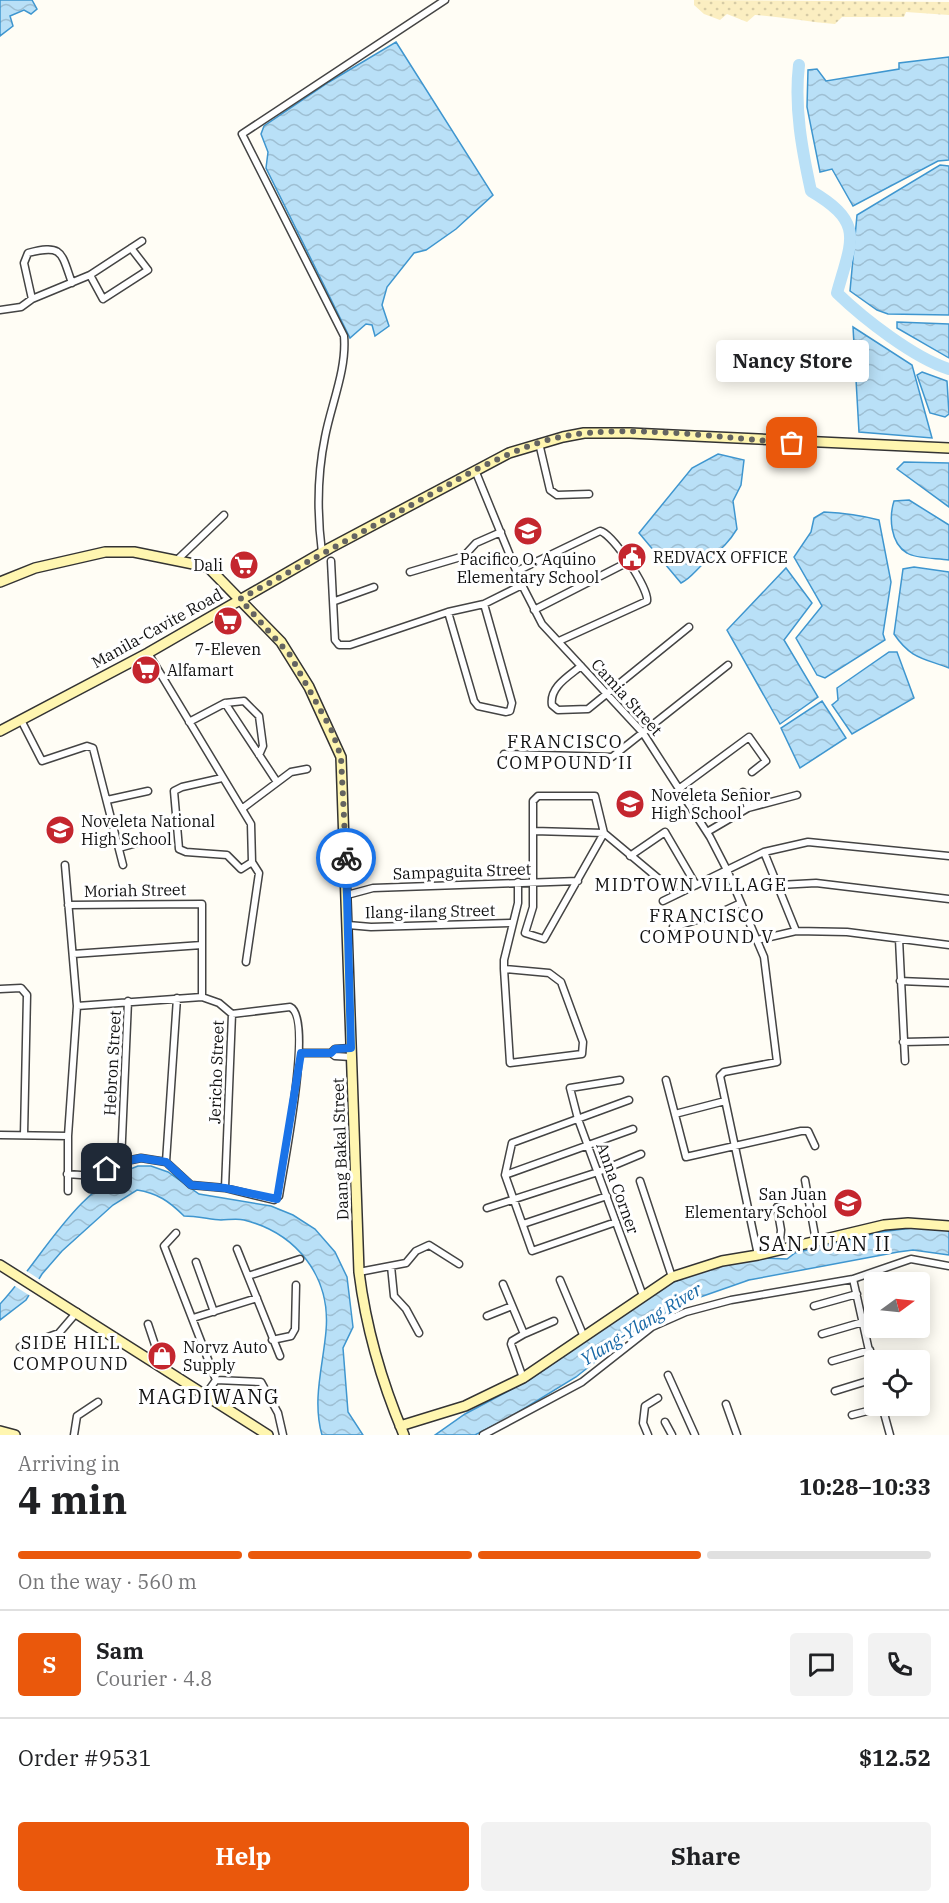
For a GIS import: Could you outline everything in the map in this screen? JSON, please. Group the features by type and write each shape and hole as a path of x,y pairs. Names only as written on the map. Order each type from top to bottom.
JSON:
{"street":[{"path":"328,551 317,486 325,438 345,351 344,336 242,134 445,0"},
{"path":"0,310 21,307 32,299 90,275 142,241"},
{"path":"32,299 24,263 28,254 50,247 57,249 62,255 72,283"},
{"path":"90,275 103,299 119,290 148,270 131,248"},
{"name":"Manila-Cavite Road","path":"0,731 148,653 240,599 475,470 538,443 600,432 949,448"},
{"path":"538,443 550,490 557,495 589,494"},
{"name":"Camia Street","path":"475,470 522,585 542,624 643,733 680,788 727,870 764,957 777,1062 724,1072 720,1076 725,1101"},
{"path":"177,560 224,515"},
{"path":"517,571 600,531 613,539 628,562 647,594 647,602 559,641"},
{"path":"410,572 464,556 474,544 501,532"},
{"name":"Daang Bakal Street","path":"0,582 44,565 105,552 134,552 208,567 290,655 309,687 340,752 359,1272 370,1336 383,1383 402,1430"},
{"path":"332,561 335,640 339,645 350,645 448,612 484,604 522,585"},
{"path":"534,610 628,562"},
{"path":"335,601 374,587"},
{"path":"448,612 474,701 478,706 506,712 510,711 512,703 484,604"},
{"path":"581,666 555,688 550,698 552,705 558,710 588,709 606,692 689,627"},
{"path":"148,653 251,824 252,862 257,866 259,873 246,962"},
{"path":"504,754 612,757 728,665"},
{"path":"189,722 225,703 244,701 256,712 263,746 259,755"},
{"path":"225,703 277,782"},
{"path":"21,720 42,761 90,746 107,800 123,865"},
{"path":"680,788 749,737 766,761 752,772"},
{"path":"243,808 291,772 307,770"},
{"path":"222,778 174,791 179,849 186,852 227,855 241,869 252,862"},
{"path":"107,800 148,791"},
{"path":"743,792 748,808"},
{"path":"707,832 748,808 796,795"},
{"path":"604,833 544,939 525,933 533,907 535,797 595,796 604,833 677,894"},
{"path":"534,831 604,833"},
{"path":"630,856 665,832 696,885"},
{"path":"119,848 144,841"},
{"path":"663,900 764,852 808,842 949,856"},
{"path":"764,852 796,931"},
{"path":"65,865 77,1006 68,1136 68,1191"},
{"name":"Sampaguita Street","path":"347,895 373,888 578,881"},
{"path":"504,969 549,973 561,982 583,1042 582,1054 510,1063 504,969 518,903 518,882"},
{"path":"779,885 816,883 949,899"},
{"name":"Moriah Street","path":"68,905 199,902 202,904"},
{"path":"673,927 717,914 741,903"},
{"name":"Jericho Street","path":"202,904 201,997 219,1003 232,1014 225,1188"},
{"name":"Ilang-ilang Street","path":"348,925 371,927 512,923"},
{"path":"757,940 796,931 847,932 949,945"},
{"path":"899,939 905,1061"},
{"path":"73,954 202,945"},
{"path":"900,981 949,982"},
{"path":"0,988 21,988 27,995 24,1135"},
{"path":"77,1006 201,997"},
{"path":"166,1162 177,998"},
{"name":"Hebron Street","path":"121,1162 128,1001"},
{"path":"67,1174 94,1176 121,1162 141,1158 166,1162 191,1185 225,1188 274,1200 279,1196 301,1053 295,1009 290,1007 232,1014"},
{"path":"903,1042 949,1041"},
{"path":"301,1053 331,1053 335,1049 351,1053"},
{"name":"Anna Corner","path":"620,1080 570,1088 578,1119 643,1296"},
{"path":"666,1080 686,1157 801,1131 808,1131 812,1135 814,1146"},
{"path":"616,1222 532,1251 505,1174 512,1143 629,1100"},
{"path":"675,1114 725,1101 758,1255"},
{"path":"505,1174 633,1129"},
{"path":"0,1135 68,1136"},
{"path":"487,1209 598,1172 641,1154"},
{"path":"640,1180 672,1277"},
{"path":"805,1180 816,1241"},
{"path":"523,1224 607,1196"},
{"path":"777,1207 781,1230 778,1251"},
{"path":"402,1430 465,1406 523,1377 672,1277 722,1261 778,1251 884,1225 908,1223 949,1226"},
{"path":"176,1233 164,1246 216,1380"},
{"path":"359,1272 406,1263 416,1251 429,1245 459,1264"},
{"path":"237,1249 280,1356"},
{"path":"483,1435 582,1382 632,1341 674,1317 731,1300 854,1280 911,1258 949,1266"},
{"path":"248,1276 300,1259"},
{"path":"196,1262 214,1312"},
{"path":"391,1266 394,1296 406,1309 419,1333"},
{"path":"4,1268 153,1360 267,1435"},
{"path":"560,1280 584,1337"},
{"path":"854,1280 870,1350"},
{"path":"503,1284 524,1334"},
{"path":"272,1340 291,1336 295,1329 296,1285"},
{"path":"814,1306 856,1294"},
{"path":"193,1318 257,1298"},
{"path":"487,1316 512,1306"},
{"path":"20,1347 59,1333 77,1312"},
{"path":"523,1377 511,1344 512,1341 554,1321"},
{"path":"822,1334 863,1322"},
{"path":"148,1324 156,1348 153,1360"},
{"path":"832,1360 864,1352"},
{"path":"668,1375 695,1435"},
{"path":"206,1394 216,1380"},
{"path":"216,1380 261,1382 278,1413 283,1435"},
{"path":"835,1391 864,1382"},
{"path":"648,1435 643,1423 645,1406 658,1398"},
{"path":"74,1435 77,1416 98,1402"},
{"path":"726,1404 738,1435"},
{"path":"852,1415 864,1411"},
{"path":"885,1416 890,1435"},
{"path":"665,1422 672,1435"},
{"path":"0,1431 15,1435"}],"sand":[{"path":"694,0 949,2 949,15 906,12 904,17 842,17 835,24 755,15 747,22 727,14 720,20 704,14 694,5"}],"water":[{"path":"0,0 32,0 37,9 31,14 24,10 10,16 13,26 0,36"},
{"path":"396,42 493,195 456,229 426,250 414,253 387,287 382,305 389,326 375,336 372,325 366,324 350,338 266,168 268,152 261,134 264,126 329,82"},
{"path":"949,57 949,160 938,161 853,206 832,169 820,172 807,107 808,70 817,69 826,81 899,69 899,63"},
{"path":"940,165 949,166 949,315 888,314 877,310 850,291 857,215"},
{"path":"897,322 949,324 949,358 897,328"},
{"path":"853,327 912,365 932,438 859,432"},
{"path":"922,372 947,381 949,414 945,417 930,413 917,375"},
{"path":"718,454 744,460 741,485 733,501 737,529 721,548 681,583 639,533 692,468"},
{"path":"904,462 949,463 949,507 897,469"},
{"path":"909,500 949,525 949,560 911,555 901,549 897,543 891,522 894,501"},
{"path":"824,512 852,514 879,520 891,582 883,634 885,640 825,678 817,675 796,638 822,606 794,557 811,532 814,518"},
{"path":"914,567 949,572 949,668 912,653 894,634 903,569"},
{"path":"786,568 812,603 784,640 818,697 780,724 727,630"},
{"path":"889,652 897,652 914,698 852,734 832,705 838,700 837,688"},
{"path":"822,701 846,738 800,768 781,728"},
{"path":"138,1166 151,1166 168,1172 199,1194 271,1206 293,1215 315,1229 335,1252 347,1277 353,1327 343,1348 348,1412 363,1435 322,1435 318,1396 326,1331 323,1292 316,1275 294,1246 263,1226 244,1220 184,1216 162,1198 137,1190 113,1205 62,1251 42,1274 26,1300 0,1320 0,1304 78,1207 116,1177"},
{"name":"Ylang-Ylang River","path":"928,1226 949,1230 949,1255 913,1250 898,1252 749,1280 686,1302 638,1328 576,1377 512,1416 475,1435 435,1435 465,1414 529,1380 668,1284 720,1265 765,1258 787,1259 795,1253 880,1232"}],"pier":[{"path":"25,1270 42,1281 32,1297 13,1285"}],"waterway":[{"path":"799,65 798,113 811,191 840,213 847,223 850,234 847,259 837,293 890,337 935,364 949,369"}],"way so far":[{"path":"346,858 341,757 332,731 309,687 281,642 240,599 475,470 509,453 543,441 600,432 650,433 792,443"}],"place":[{"name":"Nancy Store","path":"792,443"},
{"name":"Pacifico O. Aquino Elementary School","path":"528,531"},
{"name":"REDVACX OFFICE","path":"632,557"},
{"name":"Dali","path":"244,565"},
{"name":"7-Eleven","path":"228,621"},
{"name":"Alfamart","path":"146,670"},
{"name":"Noveleta Senior High School","path":"630,804"},
{"name":"Noveleta National High School","path":"60,830"},
{"name":"San Juan Elementary School","path":"848,1203"},
{"name":"Norvz Auto Supply","path":"162,1356"}],"district":[{"name":"FRANCISCO COMPOUND II","path":"565,751"},
{"name":"MIDTOWN VILLAGE","path":"691,884"},
{"name":"FRANCISCO COMPOUND V","path":"707,925"},
{"name":"SAN JUAN II","path":"825,1243"},
{"name":"SIDE HILL COMPOUND","path":"71,1352"},
{"name":"MAGDIWANG","path":"209,1396"}],"route":[{"path":"107,1169 121,1162 141,1158 166,1162 191,1185 225,1188 277,1199 301,1053 331,1053 335,1049 351,1048 346,858"}]}
